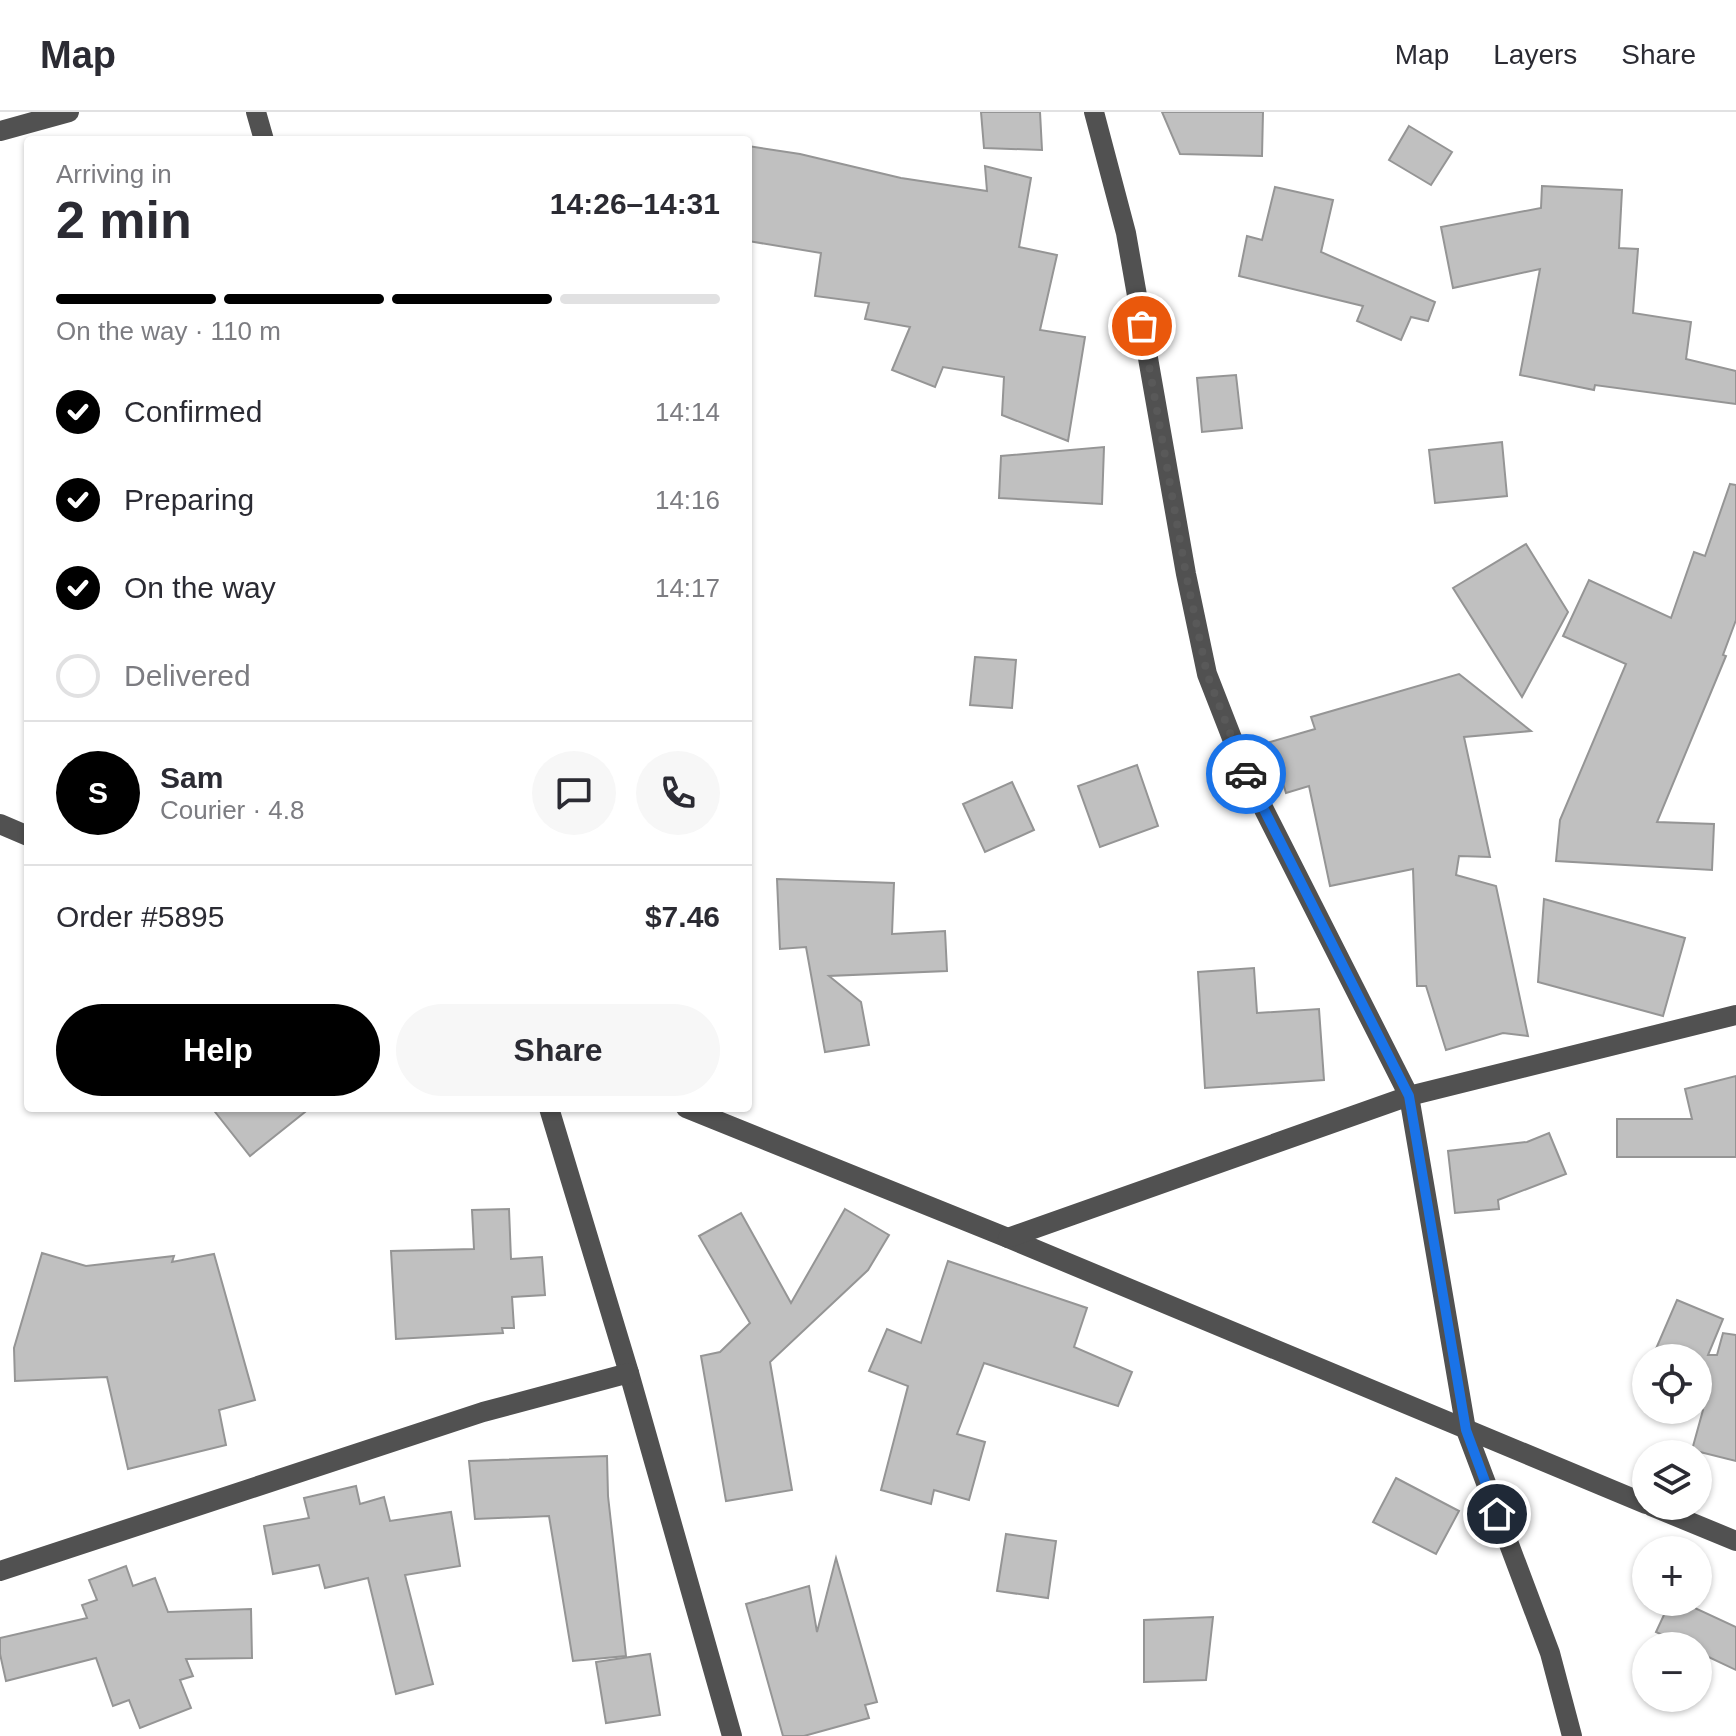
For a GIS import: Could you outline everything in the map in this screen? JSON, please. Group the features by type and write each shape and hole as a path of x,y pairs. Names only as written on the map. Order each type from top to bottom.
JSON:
{"street":[{"path":"0,131 69,112"},
{"path":"256,112 263,136"},
{"path":"1094,112 1126,233 1186,574 1207,674 1246,774 1409,1096 1466,1430 1550,1653 1572,1736"},
{"path":"0,824 24,834"},
{"path":"1008,1238 1409,1096 1736,1015"},
{"path":"550,1112 629,1373 732,1736"},
{"path":"696,1112 1008,1238 1632,1498"},
{"path":"0,1571 483,1412 629,1373"},
{"path":"1685,1520 1736,1541"}],"building":[{"path":"981,112 1040,112 1042,150 984,148"},
{"path":"1162,112 1263,112 1262,156 1180,154"},
{"path":"1409,126 1452,152 1431,185 1389,160"},
{"path":"752,147 800,154 901,178 987,191 985,166 1031,178 1019,247 1057,255 1040,330 1085,337 1068,441 1002,415 1004,377 943,367 935,387 892,370 910,327 865,319 869,303 815,296 821,253 752,242"},
{"path":"1542,186 1622,190 1619,248 1638,249 1633,313 1691,322 1686,359 1736,371 1736,404 1595,385 1594,390 1520,375 1540,269 1453,288 1441,227 1541,208"},
{"path":"1275,187 1333,200 1321,252 1435,302 1428,321 1411,317 1401,340 1357,321 1363,306 1239,276 1247,236 1262,240"},
{"path":"1236,375 1242,428 1202,432 1197,378"},
{"path":"1502,442 1507,496 1435,503 1429,450"},
{"path":"1104,447 1102,504 999,498 1001,456"},
{"path":"1730,484 1736,485 1736,620 1723,655 1726,656 1657,822 1714,824 1712,870 1556,861 1560,820 1626,664 1563,636 1589,580 1671,618 1694,552 1705,556"},
{"path":"1526,544 1568,612 1522,697 1453,588"},
{"path":"975,657 1016,660 1012,708 970,705"},
{"path":"1459,674 1531,731 1464,737 1490,857 1459,856 1456,875 1496,886 1528,1036 1503,1033 1446,1050 1426,986 1417,986 1413,869 1330,886 1309,786 1286,793 1270,742 1315,729 1311,717"},
{"path":"1137,765 1158,826 1100,847 1078,786"},
{"path":"1012,782 1034,830 985,852 963,804"},
{"path":"777,879 894,883 892,934 945,931 947,971 829,976 861,1002 869,1045 825,1052 806,947 780,949"},
{"path":"1544,899 1685,938 1663,1016 1538,982"},
{"path":"1254,968 1257,1013 1319,1009 1324,1080 1205,1088 1198,972"},
{"path":"1736,1076 1736,1157 1617,1157 1617,1119 1692,1119 1685,1089"},
{"path":"215,1112 305,1112 250,1156"},
{"path":"1549,1133 1566,1174 1498,1200 1499,1209 1455,1213 1448,1151 1527,1142"},
{"path":"509,1209 511,1259 542,1257 545,1295 512,1297 514,1328 502,1328 503,1333 396,1339 391,1251 474,1249 472,1210"},
{"path":"845,1209 889,1235 868,1270 770,1362 792,1490 726,1501 701,1356 720,1352 750,1323 699,1236 741,1213 791,1303"},
{"path":"42,1253 86,1266 174,1256 172,1262 214,1254 255,1400 219,1410 226,1445 128,1469 107,1377 15,1381 14,1348"},
{"path":"948,1261 1087,1308 1074,1347 1132,1372 1118,1406 984,1363 957,1434 985,1442 969,1500 934,1490 931,1504 881,1490 908,1386 869,1371 887,1329 921,1343"},
{"path":"1677,1300 1723,1319 1712,1345 1658,1344"},
{"path":"1723,1333 1736,1335 1736,1461 1712,1455 1712,1440 1695,1440 1699,1424 1712,1424 1712,1355 1717,1355"},
{"path":"607,1456 608,1496 626,1656 573,1661 549,1516 475,1519 469,1461"},
{"path":"1396,1478 1459,1511 1436,1554 1373,1522"},
{"path":"356,1486 360,1504 384,1497 390,1521 451,1512 460,1566 405,1575 433,1684 396,1694 368,1578 325,1588 319,1565 273,1574 264,1526 309,1518 304,1498"},
{"path":"1006,1534 1056,1541 1048,1598 997,1591"},
{"path":"836,1558 877,1702 865,1705 869,1718 804,1736 783,1736 746,1604 809,1586 817,1632"},
{"path":"126,1566 133,1586 155,1578 168,1612 251,1609 252,1658 186,1659 193,1676 180,1680 191,1708 140,1728 129,1700 113,1706 96,1658 6,1681 0,1638 87,1618 82,1605 97,1600 89,1580"},
{"path":"1663,1616 1712,1616 1736,1627 1736,1670 1712,1659 1712,1632 1656,1632"},
{"path":"1213,1617 1206,1680 1144,1682 1144,1620"},
{"path":"650,1654 660,1715 606,1723 596,1662"}],"way so far":[{"path":"1142,326 1207,674 1246,774"}],"route":[{"path":"1246,774 1409,1096 1466,1430 1497,1514"}]}
